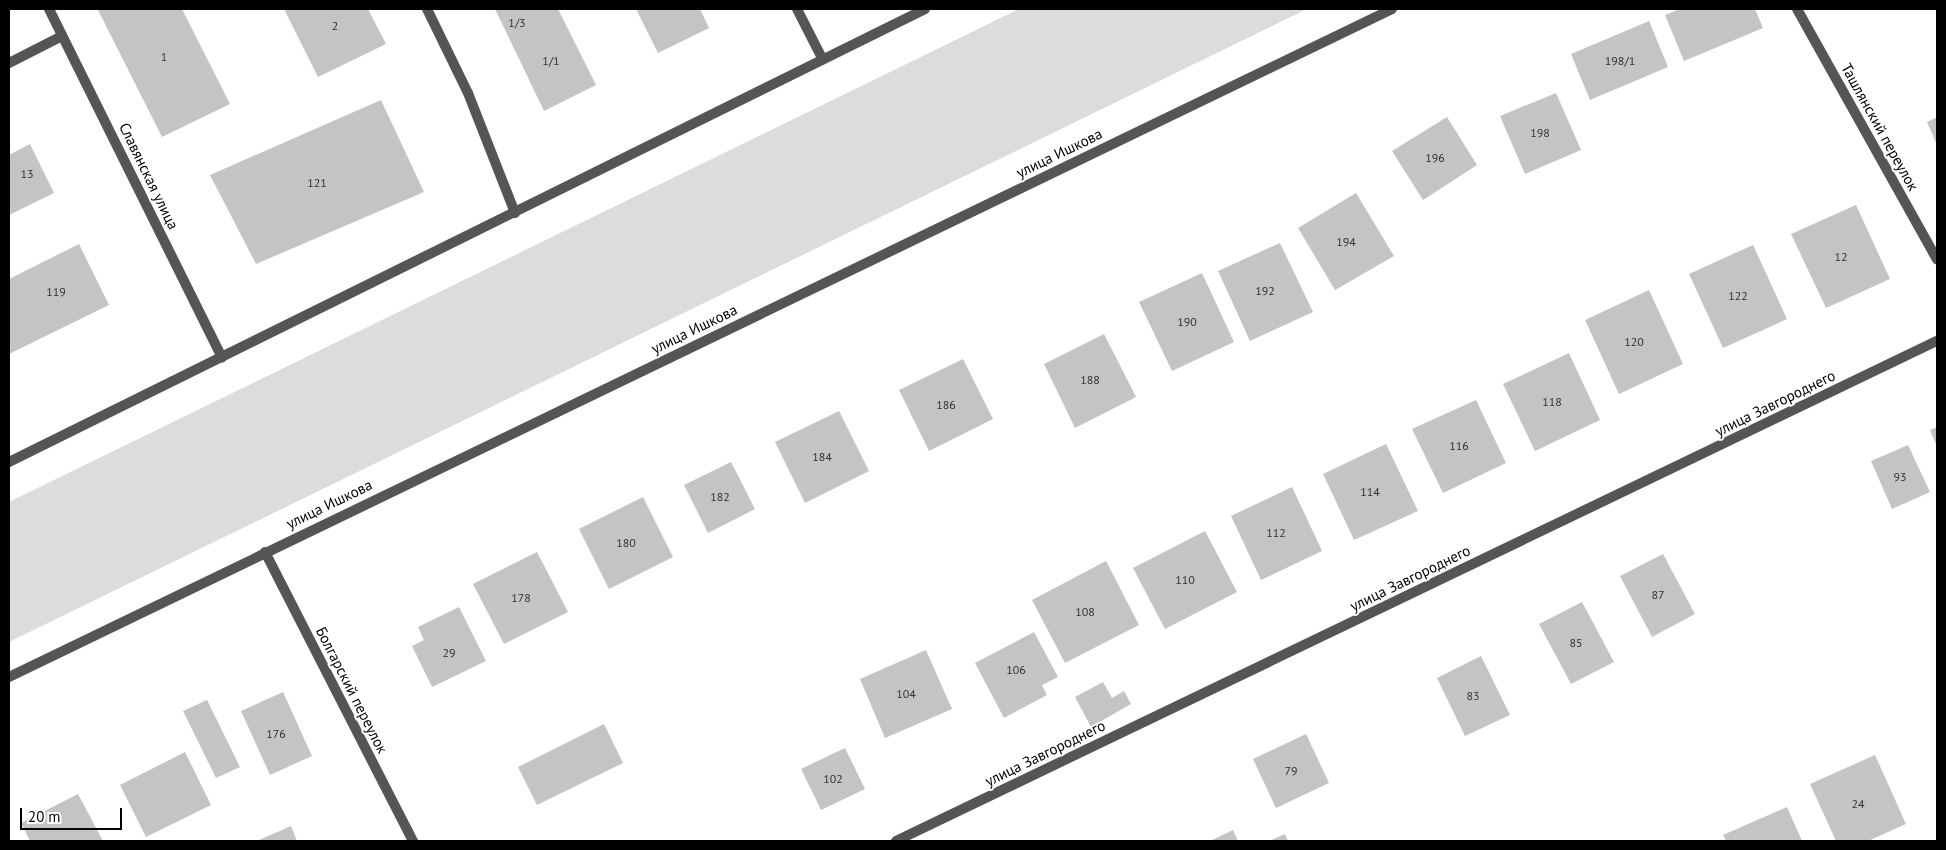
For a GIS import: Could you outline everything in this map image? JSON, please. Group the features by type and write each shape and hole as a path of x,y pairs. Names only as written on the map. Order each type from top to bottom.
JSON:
{"street":[{"name":"Славянская улица","path":"49,9 222,357"},
{"path":"427,9 468,93 514,213"},
{"path":"797,9 822,58"},
{"path":"9,462 514,213 822,58 925,9"},
{"name":"улица Ишкова","path":"9,677 1392,9"},
{"name":"Ташлянский переулок","path":"1797,9 1937,260"},
{"path":"9,63 62,36"},
{"name":"улица Завгороднего","path":"896,841 1937,341"},
{"name":"Болгарский переулок","path":"265,552 413,841"}],"shaded area":[{"path":"1019,9 1307,9 9,642 9,502"}],"building":[{"path":"182,9 230,104 162,137 98,10"},
{"path":"284,9 368,9 386,44 318,77"},
{"path":"495,9 558,9 596,85 544,111"},
{"path":"636,9 700,9 709,28 658,53"},
{"path":"1680,9 1755,9 1763,28 1684,61 1665,15"},
{"path":"1649,21 1668,67 1590,100 1571,54"},
{"path":"1556,93 1581,150 1525,174 1500,116"},
{"path":"381,100 424,192 256,264 210,175"},
{"path":"1447,117 1477,165 1423,200 1392,151"},
{"path":"1937,117 1937,145 1927,122"},
{"path":"30,144 54,193 9,215 9,155"},
{"path":"1356,193 1394,256 1335,290 1298,228"},
{"path":"1856,205 1890,279 1826,308 1791,234"},
{"path":"1280,243 1313,312 1250,341 1218,271"},
{"path":"79,244 109,305 9,354 9,279"},
{"path":"1753,245 1787,319 1723,348 1689,274"},
{"path":"1202,273 1234,342 1172,371 1139,302"},
{"path":"1649,290 1683,364 1619,394 1585,320"},
{"path":"1104,334 1136,397 1075,428 1044,364"},
{"path":"1569,353 1600,420 1535,451 1503,384"},
{"path":"963,359 993,419 929,451 899,390"},
{"path":"1476,400 1506,463 1443,493 1412,429"},
{"path":"839,411 869,471 805,503 775,442"},
{"path":"1937,427 1937,447 1930,430"},
{"path":"1386,444 1418,511 1354,540 1323,474"},
{"path":"1908,445 1930,492 1892,509 1871,461"},
{"path":"731,462 755,509 708,533 684,485"},
{"path":"1292,487 1322,551 1261,580 1231,516"},
{"path":"643,497 673,557 609,589 579,529"},
{"path":"1205,531 1237,592 1165,629 1133,568"},
{"path":"537,552 568,612 504,644 473,584"},
{"path":"1663,554 1695,614 1652,637 1620,576"},
{"path":"1106,561 1139,625 1065,663 1032,600"},
{"path":"1582,602 1614,662 1571,684 1539,624"},
{"path":"459,607 486,661 432,687 412,646 424,640 418,627"},
{"path":"1034,632 1058,677 1042,685 1047,695 1004,718 975,663"},
{"path":"926,650 952,709 885,738 860,679"},
{"path":"1481,656 1510,715 1465,736 1437,678"},
{"path":"1103,682 1112,698 1124,691 1131,704 1091,727 1075,697"},
{"path":"283,692 312,756 270,775 241,711"},
{"path":"207,700 240,767 216,778 183,711"},
{"path":"604,724 623,763 537,805 518,767"},
{"path":"1306,734 1329,783 1276,808 1253,759"},
{"path":"845,748 865,789 821,810 801,769"},
{"path":"185,752 211,805 146,837 120,785"},
{"path":"1875,755 1906,824 1868,841 1836,841 1810,784"},
{"path":"78,794 103,841 30,841 21,823"},
{"path":"1787,807 1802,841 1726,841 1723,835"},
{"path":"291,826 297,841 257,841"},
{"path":"1233,830 1238,841 1210,841"},
{"path":"1285,834 1288,841 1269,841"}]}
